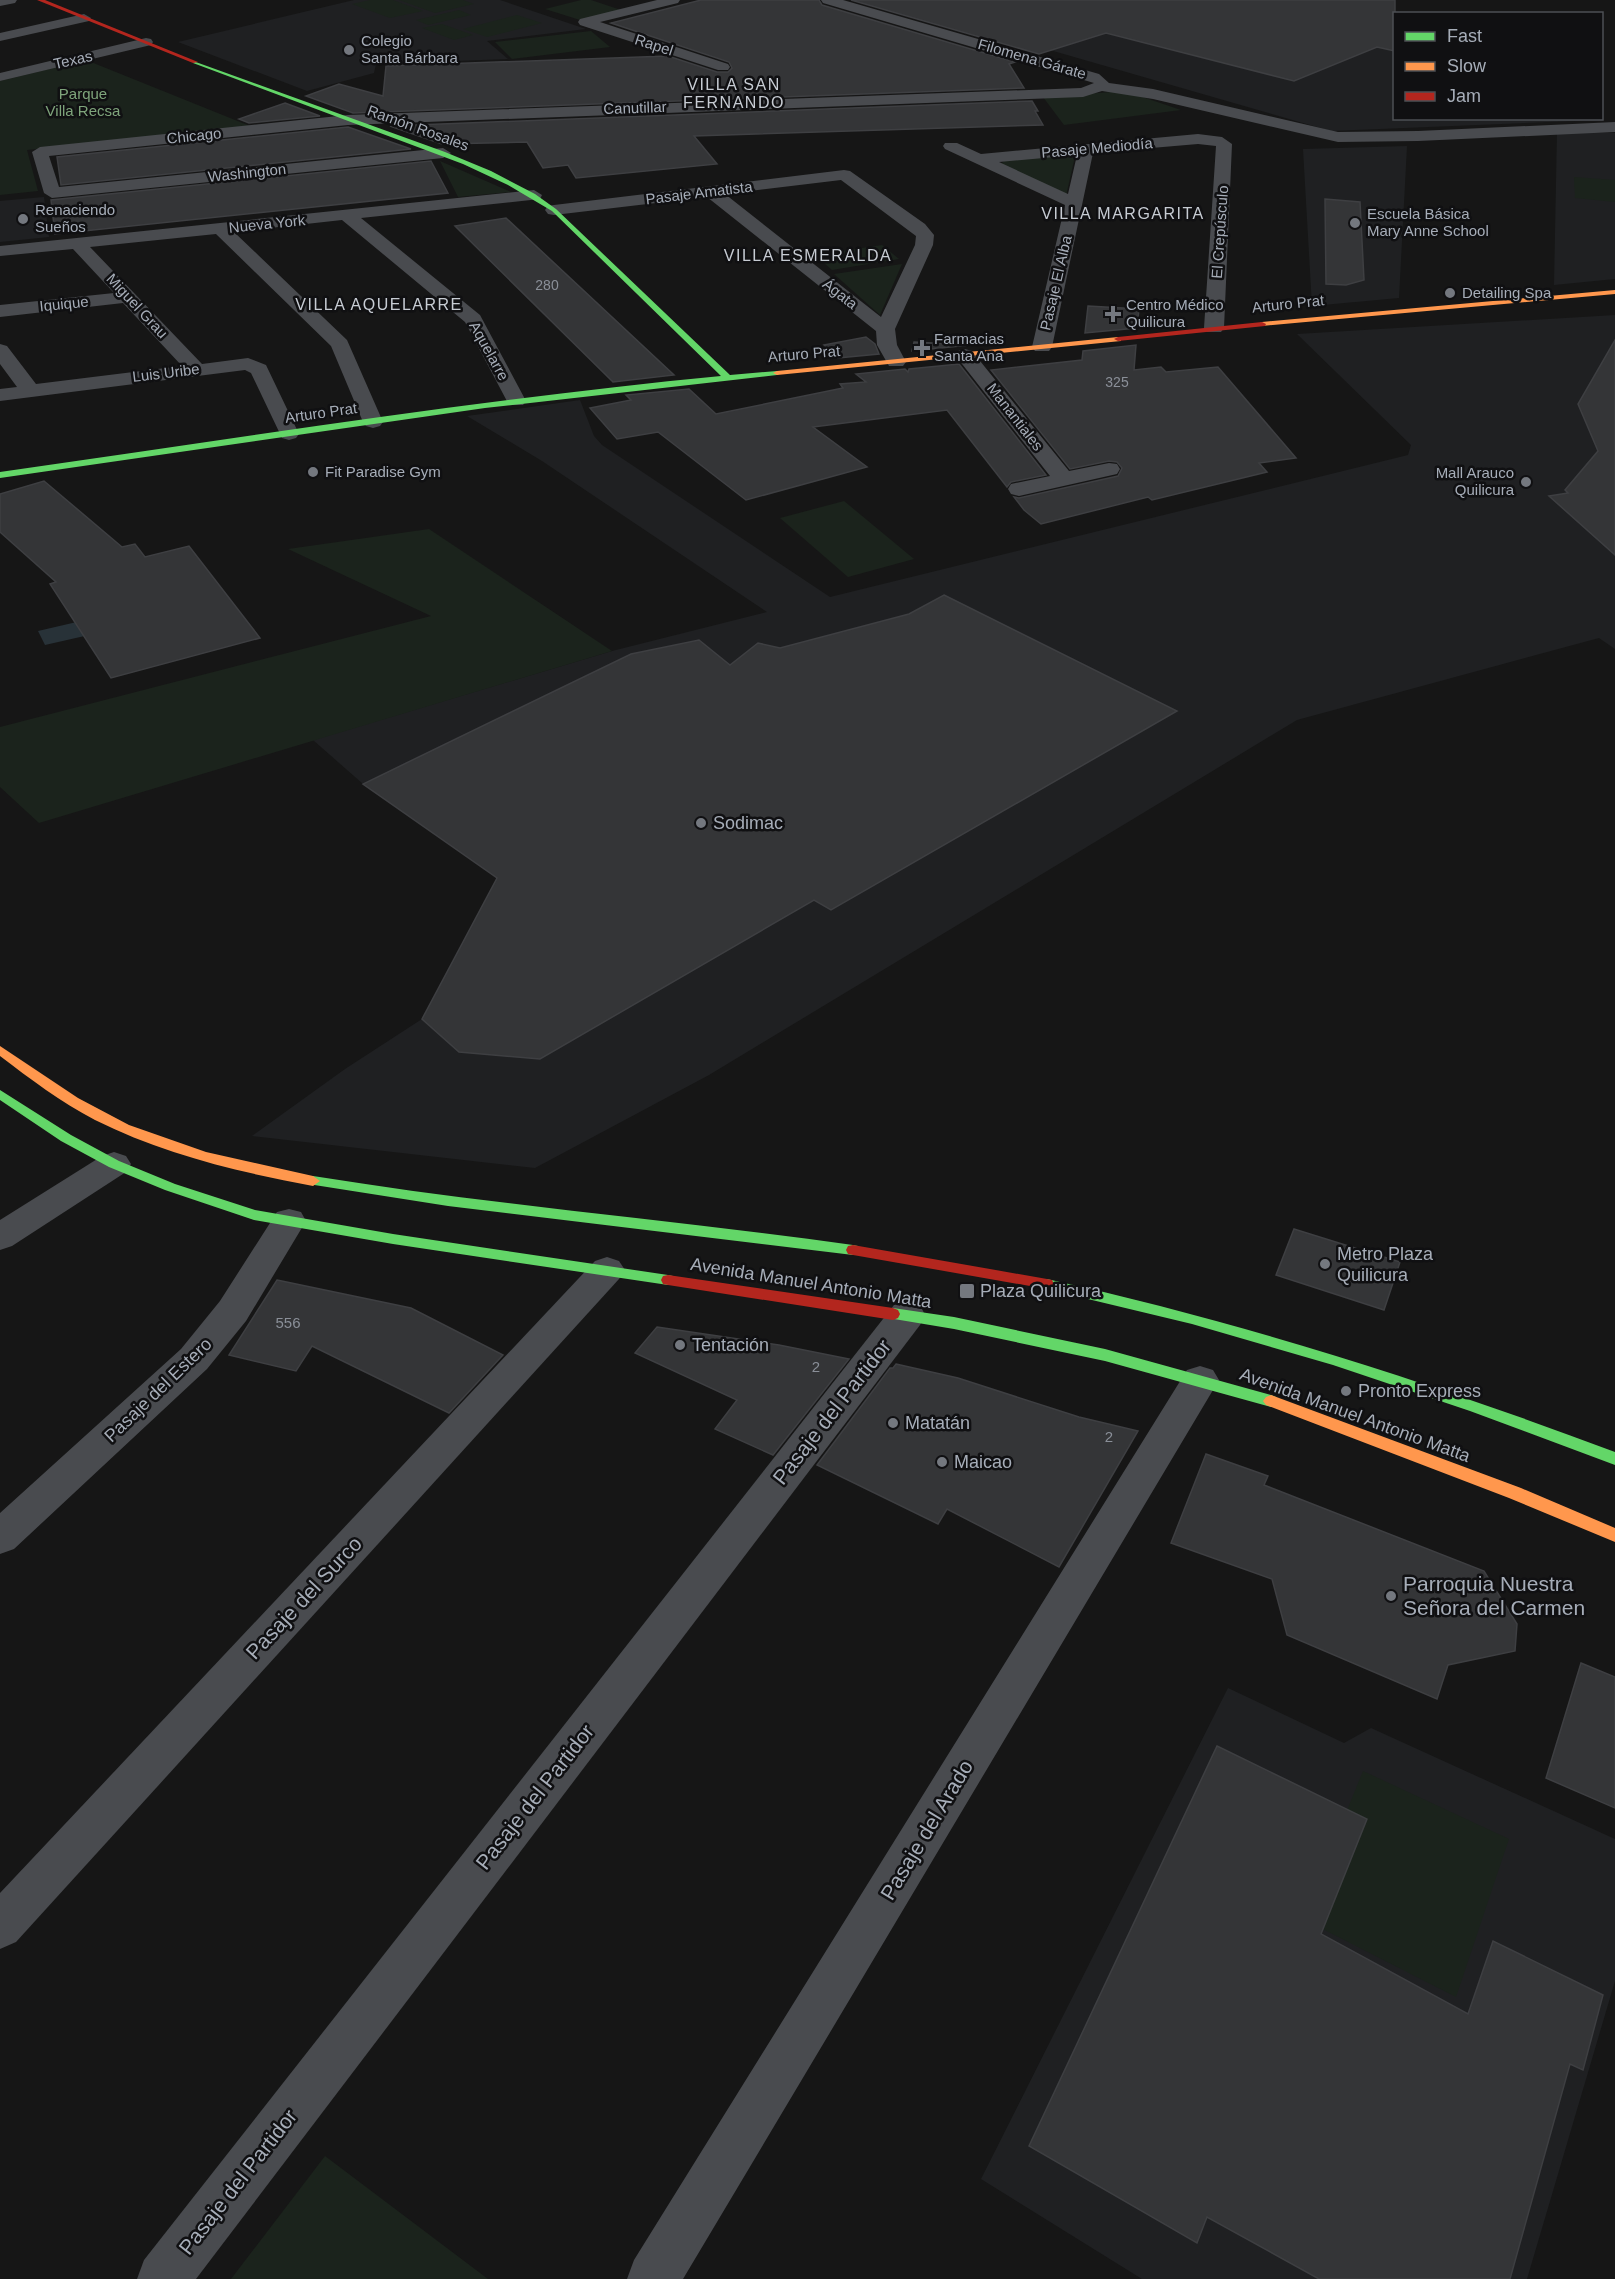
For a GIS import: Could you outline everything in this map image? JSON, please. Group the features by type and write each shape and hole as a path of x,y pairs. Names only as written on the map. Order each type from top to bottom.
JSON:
{"street":[{"path":"0,2 10,0"},
{"name":"Ramón Rosales","path":"40,0 348,120 443,153 534,195 554,210 728,378"},
{"name":"Rapel","path":"673,0 585,22 732,85"},
{"name":"Filomena Gárate","path":"828,0 1094,77 1102,82 1101,86 1153,94 1338,137 1418,136 1615,127"},
{"path":"0,37 84,18"},
{"name":"Texas","path":"0,77 146,42"},
{"name":"Canutillar","path":"348,120 732,85 1083,92 1101,86"},
{"name":"Chicago","path":"52,194 40,152 348,120"},
{"name":"Pasaje Mediodía","path":"978,159 1198,139 1216,140"},
{"name":"El Crepúsculo","path":"1214,328 1226,146 1216,140"},
{"path":"951,147 1074,203"},
{"name":"Pasaje El Alba","path":"1042,347 1086,149"},
{"name":"Washington","path":"52,194 443,153"},
{"name":"Pasaje Amatista","path":"554,210 844,175 919,228 925,235 924,245 885,329"},
{"name":"Ágata","path":"710,191 885,329"},
{"name":"Nueva York","path":"0,251 534,195"},
{"name":"Aquelarre","path":"346,215 473,319 516,401"},
{"path":"221,229 340,344 373,422"},
{"name":"Miguel Grau","path":"77,243 196,369"},
{"name":"Arturo Prat","path":"0,475 643,385 896,362 1214,328 1615,292"},
{"name":"Iquique","path":"0,311 128,297"},
{"path":"885,329 887,345 896,362"},
{"path":"0,350 30,391"},
{"name":"Manantiales","path":"965,355 1064,479"},
{"name":"Luis Uribe","path":"0,395 240,364 257,367 289,434"},
{"path":"1019,489 1109,469"},
{"name":"Avenida Manuel Antonio Matta","path":"0,1050 61,1093 109,1121 191,1151 251,1167 304,1180 413,1197 866,1252 1057,1287 1209,1322 1329,1356 1553,1434 1615,1459"},
{"name":"Avenida Manuel Antonio Matta","path":"0,1094 66,1138 114,1164 224,1206 254,1215 393,1239 907,1315 1030,1338 1200,1380 1284,1405 1615,1535"},
{"path":"0,1237 114,1164"},
{"name":"Pasaje del Estero","path":"0,1537 194,1359 233,1311 289,1221"},
{"name":"Pasaje del Surco","path":"0,1926 607,1270"},
{"name":"Pasaje del Partidor","path":"163,2279 907,1315"},
{"name":"Pasaje del Arado","path":"664,2275 1200,1380"}],"shaded area":[{"name":"Colegio Santa Bárbara","path":"354,0 500,0 586,29 487,41 508,59 376,64 374,73 307,91 178,42"},
{"path":"876,0 1393,16 1393,120 1600,120 1331,131"},
{"path":"1557,132 1615,133 1615,279 1554,285"},
{"name":"Escuela Básica Mary Anne School","path":"1407,146 1399,298 1312,306 1303,149"},
{"name":"Renaciendo Sueños","path":"44,197 49,237 0,242 0,201"},
{"path":"1615,315 1615,649 1599,638 1297,720 709,1075 535,1168 252,1136 345,1069 422,1019 497,878 363,784 313,740 612,651 767,612 542,461 467,416 580,400 594,436 602,445 830,597 1408,455 1411,445 1297,334"},
{"path":"81,621 89,635 45,645 38,631"},
{"path":"1228,1688 1344,1743 1371,1728 1615,1839 1615,1981 1527,2279 1142,2279 981,2179"}],"green space":[{"path":"370,0 393,0 423,11 390,18 352,4"},
{"path":"399,0 463,0 474,4 435,13"},
{"path":"581,0 591,0 621,10 580,20 545,9"},
{"path":"459,10 471,15 428,25 416,20"},
{"path":"517,15 542,23 487,37 463,29"},
{"path":"442,24 473,35 454,40 422,28"},
{"path":"591,31 610,47 512,59 495,42"},
{"name":"Parque Villa Recsa","path":"86,60 250,126 27,150 38,191 0,195 0,81"},
{"path":"1125,91 1181,110 1064,125 1043,97"},
{"path":"1076,152 1066,196 1000,166 1006,158"},
{"path":"440,161 511,192 458,197"},
{"path":"1574,177 1615,180 1615,202 1575,198"},
{"path":"882,245 899,259 832,270 815,255"},
{"path":"902,264 880,315 834,274"},
{"path":"844,501 914,559 848,577 780,518"},
{"path":"429,529 612,651 39,823 0,787 0,727 431,616 288,549"},
{"path":"1363,1771 1509,1839 1456,1997 1303,1919"},
{"path":"325,2156 488,2279 231,2279"}],"building":[{"path":"701,0 819,0 822,5 1015,62 1009,64 1024,88 353,113 306,96 339,84 383,96 386,66 668,56 717,72 728,72 732,68 729,62 611,23"},
{"path":"851,0 1395,0 1393,51 1377,47 1294,81 1106,33 1039,54"},
{"path":"1032,101 1043,125 694,136 717,164 576,178 568,165 543,168 527,142 442,144 390,126"},
{"path":"285,103 320,116 249,123 239,119"},
{"path":"348,127 411,149 61,185 57,157"},
{"path":"431,161 448,193 55,234 51,200"},
{"path":"1325,199 1360,202 1364,280 1346,285 1326,284"},
{"path":"506,218 674,375 613,382 455,226"},
{"path":"1088,306 1139,309 1137,328 1085,333"},
{"path":"866,337 875,344 879,354 838,358 824,345"},
{"path":"1615,340 1615,555 1549,496 1568,493 1565,490 1598,451 1578,404"},
{"path":"914,342 970,345 912,351"},
{"path":"1136,345 1134,370 1161,367 1166,372 1218,367 1296,458 1259,463 1267,472 1152,500 1148,497 1041,524 1024,510 1014,497 1019,498 1118,476 1122,468 1117,462 1109,461 1070,469 991,370 1082,360 1083,351"},
{"path":"959,364 1046,475 1011,482 1007,487 947,410 813,427 867,467 746,500 658,432 617,439 590,408 631,400 626,395 689,389 716,414 843,388 840,384 866,382 856,374 905,369 908,372 909,369"},
{"path":"44,481 122,547 135,544 145,557 189,546 260,638 111,678 50,584 56,582 0,532 0,494"},
{"name":"Sodimac","path":"944,595 1177,711 831,910 814,900 540,1059 459,1052 422,1019 497,878 363,784 631,654 699,640 730,665 758,643 780,648 909,614"},
{"name":"Metro Plaza Quilicura","path":"1294,1229 1400,1262 1384,1310 1276,1275"},
{"path":"277,1280 411,1308 503,1355 449,1413 312,1346 296,1371 229,1355"},
{"path":"657,1327 779,1345 849,1359 773,1455 715,1429 737,1400 635,1353"},
{"path":"896,1364 958,1378 1079,1417 1138,1431 1059,1567 947,1509 938,1524 817,1465 890,1368"},
{"name":"Parroquia Nuestra Señora del Carmen","path":"1206,1454 1268,1476 1264,1485 1484,1571 1517,1624 1515,1651 1448,1665 1437,1699 1287,1635 1272,1579 1171,1543"},
{"path":"1581,1663 1615,1677 1615,1808 1546,1778"},
{"path":"1217,1746 1367,1819 1321,1934 1468,2014 1493,1941 1603,1995 1583,2070 1570,2064 1510,2279 1319,2279 1207,2217 1197,2243 1029,2146"}],"traffic: fast":[{"path":"195,62 466,163 533,196 554,210 728,378"},
{"path":"0,475 582,393 777,373"},
{"path":"0,1094 66,1138 114,1164 170,1187 254,1215 393,1239 668,1280"},
{"path":"313,1181 515,1210 718,1232 853,1250"},
{"path":"1047,1284 1120,1300 1264,1338 1476,1407 1615,1459"},
{"path":"893,1314 954,1323 1105,1355 1271,1401"}],"traffic: slow":[{"path":"1262,324 1615,292"},
{"path":"777,373 1118,339"},
{"path":"0,1050 73,1101 99,1116 150,1139 258,1170 313,1181"},
{"path":"1271,1401 1515,1493 1615,1535"}],"traffic: jam":[{"path":"40,0 195,62"},
{"path":"1118,339 1262,324"},
{"path":"853,1250 1047,1284"},
{"path":"668,1280 893,1314"}],"place":[{"name":"Colegio Santa Bárbara","path":"349,50"},
{"name":"Renaciendo Sueños","path":"23,219"},
{"name":"Escuela Básica Mary Anne School","path":"1355,223"},
{"name":"Detailing Spa","path":"1450,293"},
{"name":"Centro Médico Quilicura","path":"1113,314"},
{"name":"Farmacias Santa Ana","path":"922,348"},
{"name":"Fit Paradise Gym","path":"313,472"},
{"name":"Mall Arauco Quilicura","path":"1526,482"},
{"name":"Sodimac","path":"701,823"},
{"name":"Metro Plaza Quilicura","path":"1325,1264"},
{"name":"Plaza Quilicura","path":"967,1291"},
{"name":"Tentación","path":"680,1345"},
{"name":"Pronto Express","path":"1346,1391"},
{"name":"Matatán","path":"893,1423"},
{"name":"Maicao","path":"942,1462"},
{"name":"Parroquia Nuestra Señora del Carmen","path":"1391,1596"}],"district":[{"name":"VILLA SAN FERNANDO","path":"734,93"},
{"name":"VILLA MARGARITA","path":"1123,213"},
{"name":"VILLA ESMERALDA","path":"808,255"},
{"name":"VILLA AQUELARRE","path":"379,304"}]}
